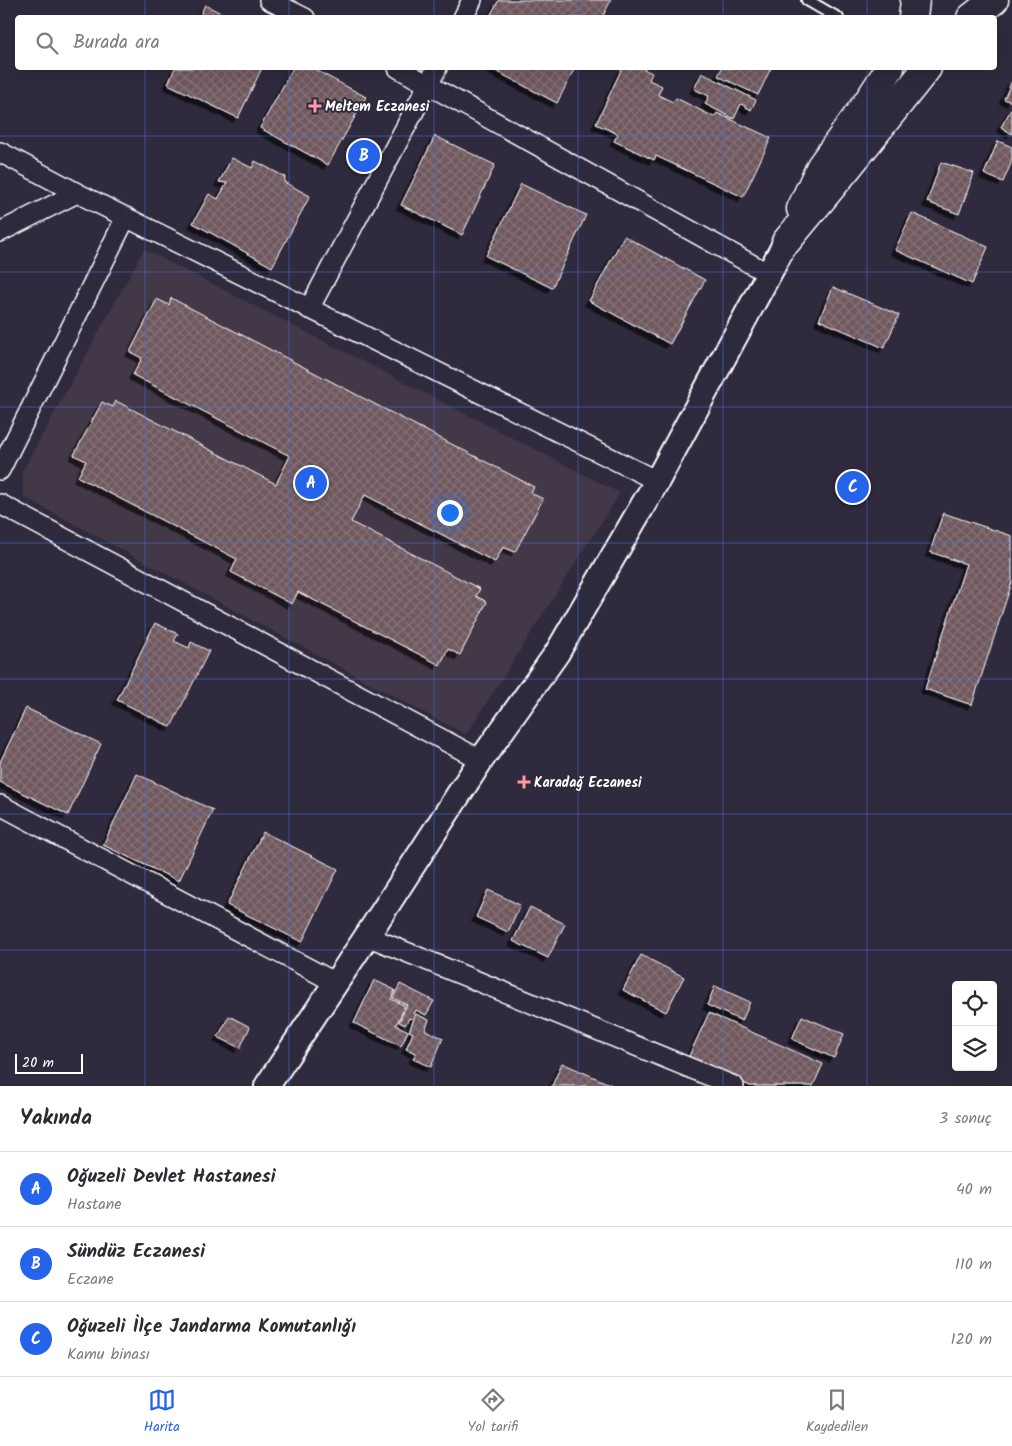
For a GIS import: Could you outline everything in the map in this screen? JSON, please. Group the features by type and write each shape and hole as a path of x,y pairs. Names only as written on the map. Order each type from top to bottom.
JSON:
{"highway":[{"path":"912,15 915,0"},
{"path":"975,15 994,0"},
{"path":"786,242 821,166 889,70"},
{"path":"786,242 925,70"}],"street":[{"path":"269,0 299,15"},
{"path":"464,15 472,0"},
{"path":"402,70 769,274"},
{"path":"309,308 436,70"},
{"path":"0,152 77,193 657,481"},
{"path":"0,232 77,193"},
{"path":"0,470 126,217"},
{"path":"266,1086 367,936 481,760 557,653 657,481 786,242"},
{"path":"0,504 481,760"},
{"path":"0,805 336,983"},
{"path":"367,936 734,1086"}],"lane":[{"path":"807,0 833,15"}],"shaded area":[{"path":"144,249 620,493 466,735 24,497 22,472"}],"building":[{"path":"499,0 611,0 604,15 491,14"},
{"path":"205,5 225,15 200,15"},
{"path":"174,70 261,70 238,118 168,84"},
{"path":"292,70 316,70 366,97 328,165 260,128"},
{"path":"494,70 574,70 557,103"},
{"path":"621,70 645,70 652,73 649,80 662,86 658,95 673,102 676,98 714,117 717,113 771,138 743,197 656,156 654,160 614,141 618,134 596,124"},
{"path":"721,70 770,70 758,95 718,76"},
{"path":"702,73 756,100 751,110 741,104 734,119 705,104 709,96 694,89"},
{"path":"1012,81 1012,102 1004,99"},
{"path":"1012,108 1012,134 1001,127"},
{"path":"435,136 495,165 462,235 401,205"},
{"path":"998,141 1012,147 1012,161 1003,182 984,174"},
{"path":"232,158 252,168 255,161 285,177 284,182 310,196 272,267 193,223 209,194 218,199 227,183 219,182"},
{"path":"941,162 974,173 959,214 927,202"},
{"path":"521,184 586,215 552,288 486,256"},
{"path":"912,213 988,247 972,284 895,250"},
{"path":"624,236 705,280 670,344 589,301"},
{"path":"833,287 899,315 884,348 819,320"},
{"path":"171,298 534,487 531,493 543,499 515,552 503,547 495,562 365,495 351,522 480,589 476,596 487,602 460,655 448,649 440,665 298,592 292,604 231,572 237,559 78,477 86,461 74,455 102,402 113,407 116,401 276,484 290,456 133,375 142,358 130,352 157,299 169,305"},
{"path":"943,513 1012,536 1012,582 972,705 925,689 966,564 930,552"},
{"path":"155,623 178,634 174,641 189,648 191,642 209,651 171,727 117,700"},
{"path":"26,708 101,744 68,815 0,782 0,762"},
{"path":"137,774 213,810 179,881 103,845"},
{"path":"263,832 338,869 302,942 227,905"},
{"path":"488,890 520,905 508,932 476,917"},
{"path":"530,907 565,924 548,958 513,941"},
{"path":"641,955 684,977 666,1012 623,990"},
{"path":"374,980 395,990 391,999 405,1006 396,1025 408,1031 401,1046 354,1023"},
{"path":"400,984 434,1001 426,1015 416,1010 412,1019 409,1018 405,1025 399,1022 407,1005 393,998"},
{"path":"715,986 750,1002 742,1021 707,1005"},
{"path":"709,1013 823,1064 813,1086 750,1086 688,1058"},
{"path":"416,1014 429,1020 425,1030 443,1038 431,1067 413,1059 416,1053 406,1049 413,1033 409,1031"},
{"path":"229,1016 250,1027 240,1048 218,1037"},
{"path":"802,1016 844,1034 834,1058 792,1039"},
{"path":"562,1063 614,1086 552,1086"}],"place":[{"name":"Meltem Eczanesi","path":"315,106"},
{"name":"Sündüz Eczanesi","path":"364,156"},
{"name":"Oğuzeli Devlet Hastanesi","path":"311,483"},
{"name":"Oğuzeli İlçe Jandarma Komutanlığı","path":"853,487"},
{"name":"Karadağ Eczanesi","path":"524,782"}]}
